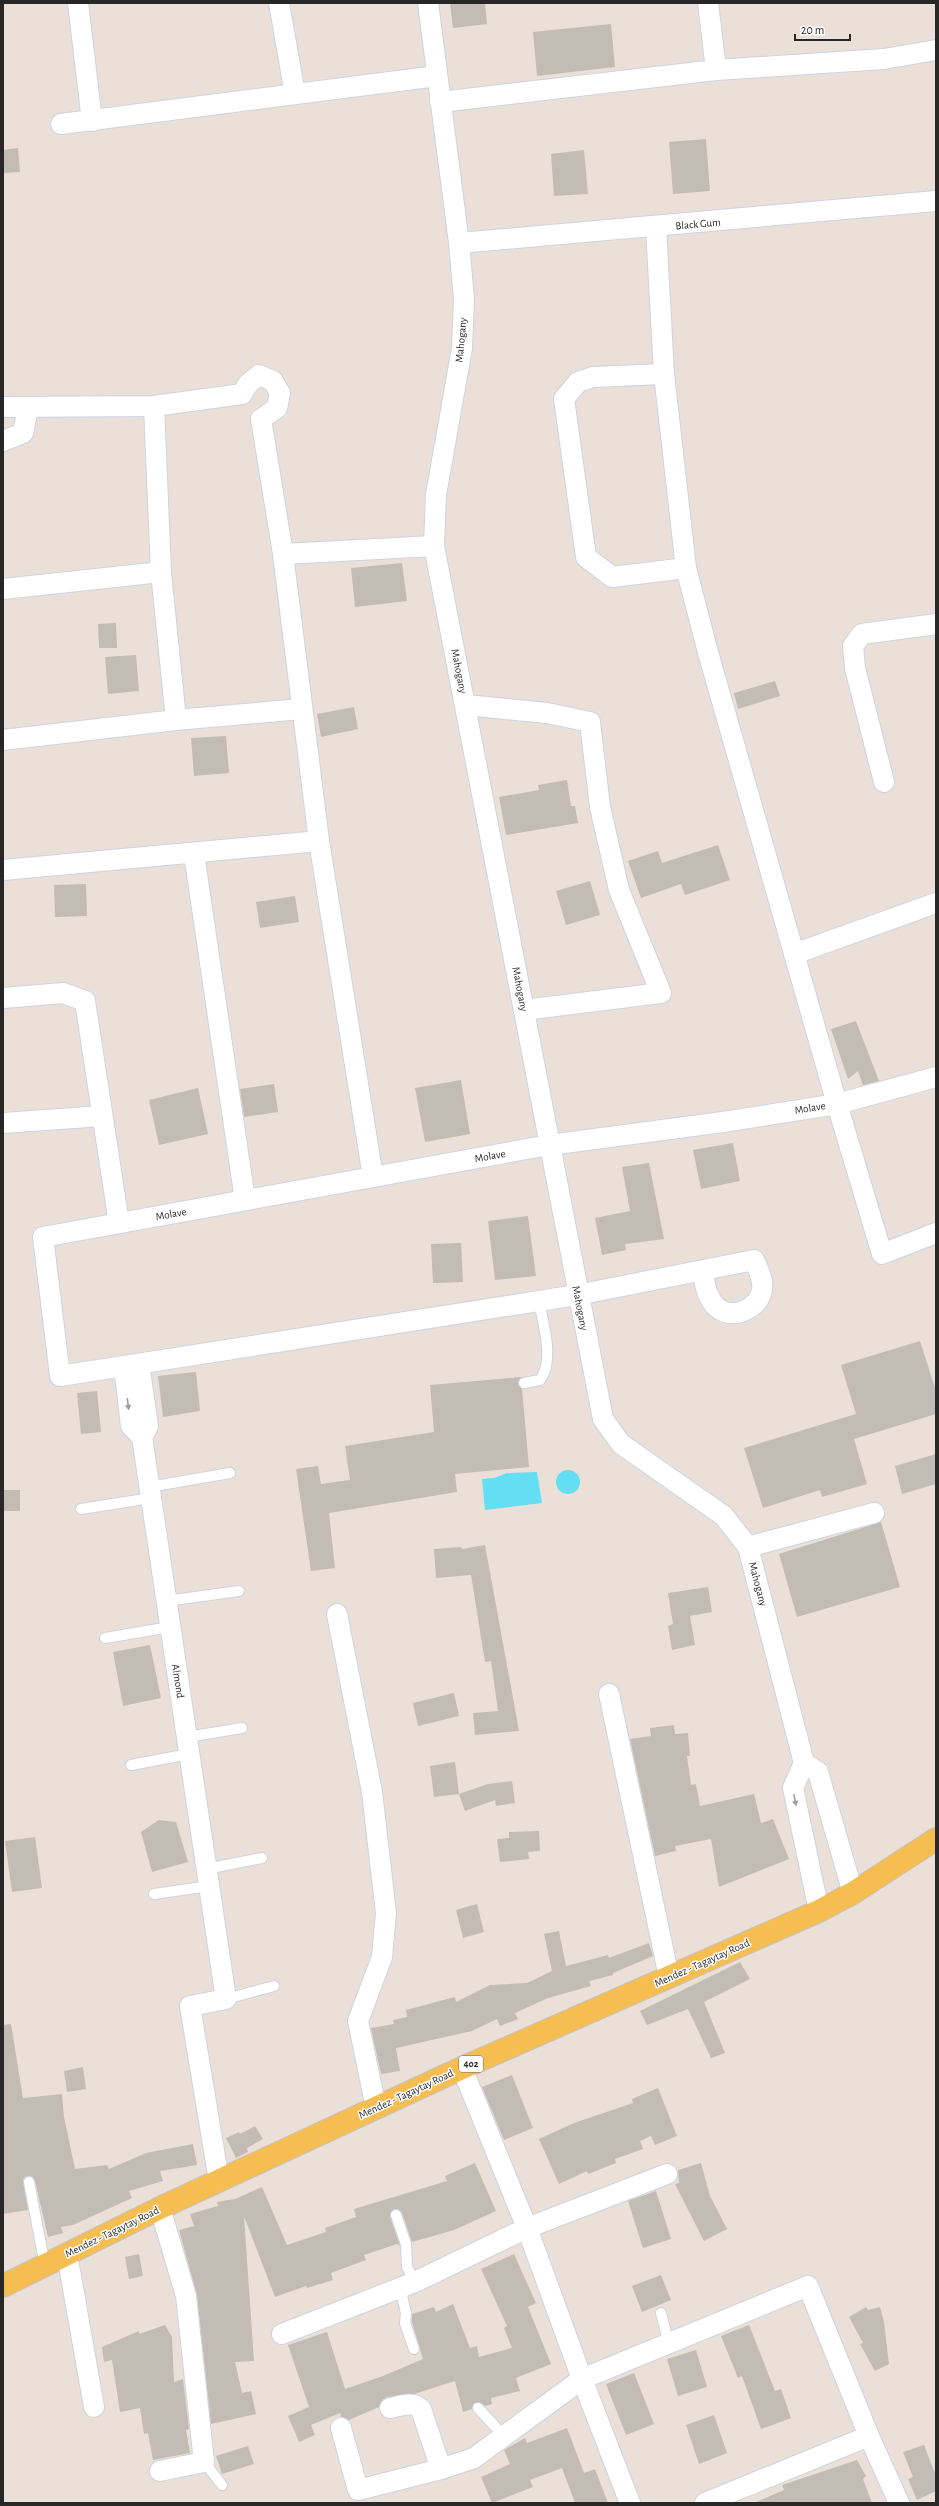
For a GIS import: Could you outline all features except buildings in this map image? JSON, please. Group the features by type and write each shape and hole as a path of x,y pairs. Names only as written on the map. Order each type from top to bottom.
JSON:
{"main road":[{"name":"Mendez - Tagaytay Road","path":"3,2286 160,2208 462,2068 819,1911 852,1893 936,1839"}],"street":[{"path":"78,3 92,120"},
{"path":"280,3 295,94"},
{"name":"Mahogany","path":"428,3 459,243 464,299 462,348 436,495 434,546 466,705 577,1296 603,1419 620,1444 724,1516 748,1547 804,1764"},
{"path":"708,3 716,70"},
{"path":"440,102 716,70 884,59 936,50"},
{"path":"61,124 437,76"},
{"name":"Black Gum","path":"459,243 936,202"},
{"path":"656,227 664,374 686,568 709,656 837,1104 882,1254 936,1234"},
{"path":"664,374 593,377 578,382 564,399 586,557 612,577 686,568"},
{"path":"242,394 248,384 259,375 273,381 280,393 277,408 262,419"},
{"path":"3,407 154,406 242,394"},
{"path":"242,394 262,419 283,554 301,709 319,842 373,1177"},
{"path":"154,406 161,572 176,720"},
{"path":"3,441 23,433 28,408"},
{"path":"283,554 434,546"},
{"path":"3,589 161,572"},
{"path":"884,782 855,668 854,646 862,634 936,624"},
{"path":"466,705 547,713 590,722 600,807 619,890 661,993 524,1010"},
{"path":"3,740 176,720 301,709"},
{"path":"3,870 319,842"},
{"path":"194,854 245,1200"},
{"path":"794,954 936,904"},
{"path":"3,998 63,993 85,1001 119,1223"},
{"name":"Molave","path":"131,1365 60,1376 43,1237 549,1145 723,1122 837,1104 936,1077"},
{"path":"3,1123 102,1116"},
{"path":"131,1365 577,1296 703,1270"},
{"name":"Almond","path":"131,1365 148,1426 142,1437 226,1999"},
{"path":"748,1547 874,1513"},
{"path":"337,1614 372,1792 386,1913 382,1957 358,2021 376,2108"},
{"path":"609,1694 669,1977"},
{"path":"819,1911 793,1788 804,1764 818,1772 852,1893"},
{"path":"806,1849 838,1840"},
{"path":"220,2181 190,2006 226,1999"},
{"path":"462,2068 527,2228 582,2379 630,2503"},
{"path":"282,2334 408,2284 527,2228 667,2174"},
{"path":"160,2208 186,2296 204,2462 160,2471"},
{"path":"67,2254 94,2407"},
{"path":"341,2428 359,2496 474,2458 582,2379 808,2286 869,2436 899,2503"},
{"path":"390,2408 410,2404 416,2405 421,2409 441,2469"},
{"path":"705,2503 869,2436"}],"lane":[{"path":"524,1383 540,1380 546,1371 546,1348 539,1301"},
{"path":"81,1509 230,1473"},
{"path":"166,1601 239,1591"},
{"path":"105,1638 170,1627"},
{"path":"132,1765 242,1728"},
{"path":"154,1894 262,1858"},
{"path":"226,1999 274,1986"},
{"path":"29,2182 45,2266"},
{"path":"396,2215 406,2244 408,2284 405,2323 414,2349"},
{"path":"661,2313 669,2344"},
{"path":"478,2408 504,2436"},
{"path":"204,2462 222,2485"}],"water":[{"path":"568,1470 577,1473 580,1482 577,1491 568,1494 559,1491 556,1482 559,1473"},
{"path":"537,1472 542,1503 485,1510 482,1479 494,1478 507,1473"}]}
